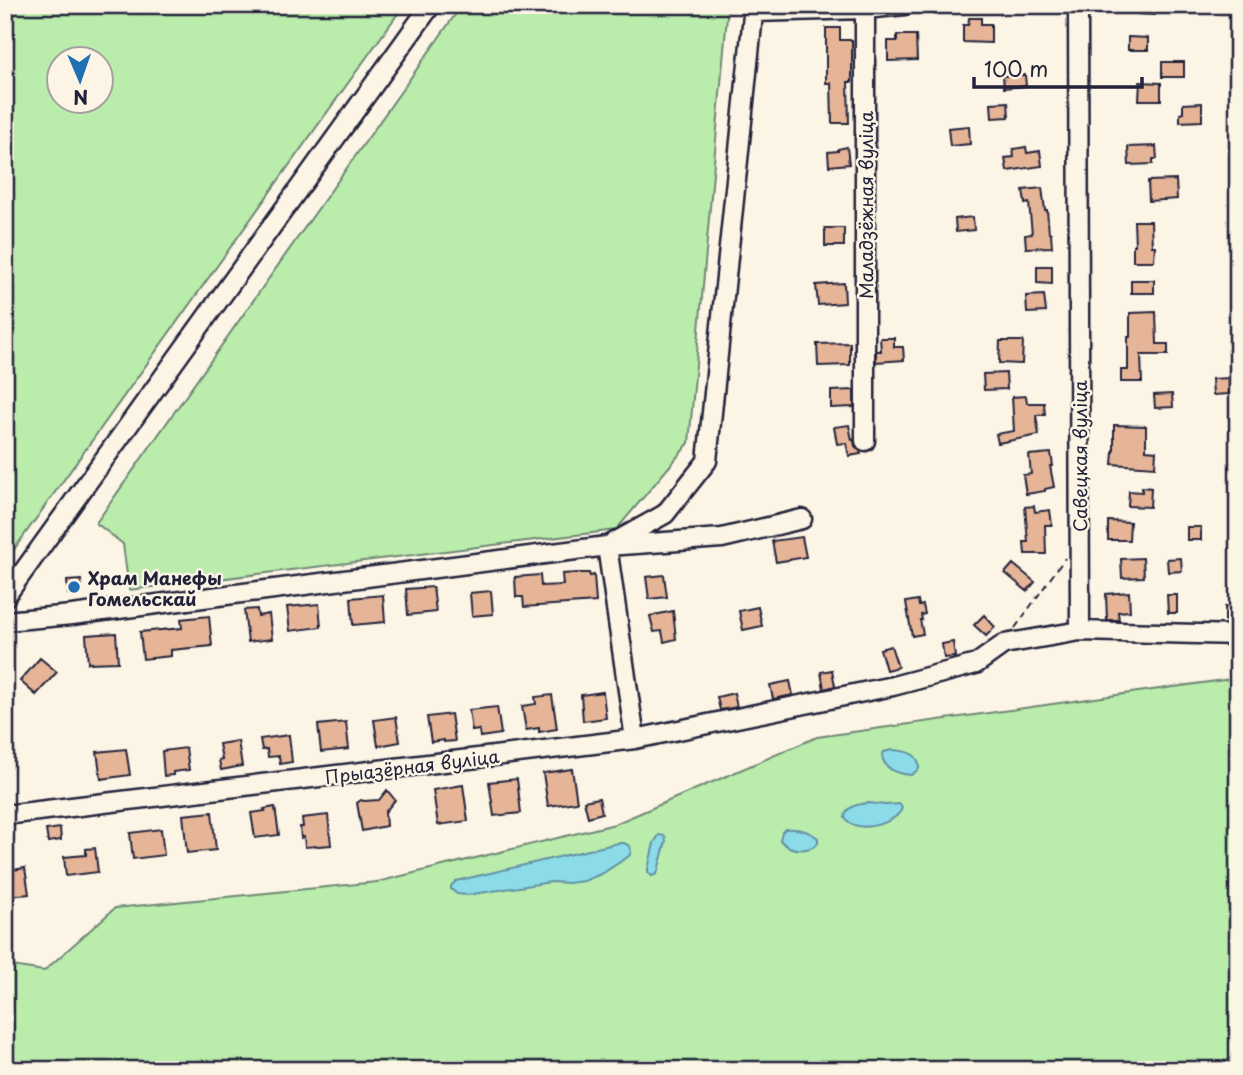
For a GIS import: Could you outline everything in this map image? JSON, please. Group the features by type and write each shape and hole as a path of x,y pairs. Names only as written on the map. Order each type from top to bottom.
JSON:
{"street":[{"path":"5,597 431,5"},
{"path":"607,546 665,514 707,461 754,9 865,9 905,5"},
{"name":"Савецкая вуліца","path":"1078,5 1080,631"},
{"name":"Маладзёжная вуліца","path":"865,9 865,441"},
{"path":"5,621 72,615 607,546 722,538 802,519"},
{"path":"607,546 635,739"},
{"path":"1004,644 1080,631 1238,635"},
{"name":"Прыазёрная вуліца","path":"5,816 635,739 893,686 976,664 1004,644"}],"path":[{"path":"1004,644 1064,559"}],"green space":[{"path":"5,5 404,5 5,562"},
{"path":"462,5 728,5 689,443 616,530 129,590 123,544 96,523"},
{"path":"1238,678 1238,1070 5,1070 5,965 44,971 115,908 377,882 615,824 817,737"}],"water":[{"path":"892,750 914,756 919,763 919,769 911,775 892,770 885,764 882,755"},
{"path":"869,803 900,804 902,808 889,821 874,826 854,825 845,818 850,808"},
{"path":"785,829 806,831 818,838 818,843 804,849 788,847 780,840"},
{"path":"659,835 665,836 666,841 657,874 652,876 648,869 654,843"},
{"path":"618,843 630,846 629,856 603,873 584,881 551,882 467,895 457,894 451,889 456,881"}],"building":[{"path":"1137,5 1156,5 1155,15 1137,14"},
{"path":"969,18 981,18 981,24 991,24 991,43 963,42 963,25 968,25"},
{"path":"826,28 840,28 840,40 852,40 852,82 848,82 849,123 832,123 831,83 826,83"},
{"path":"897,35 916,35 917,60 888,61 888,41 897,41"},
{"path":"1128,37 1148,38 1148,50 1128,50"},
{"path":"1162,62 1184,62 1184,77 1162,77"},
{"path":"1025,75 1026,86 1004,88 1003,76"},
{"path":"1140,82 1161,83 1161,100 1139,100"},
{"path":"1008,102 1009,117 992,118 991,103"},
{"path":"1202,103 1202,121 1180,122 1183,104"},
{"path":"969,126 970,144 950,146 948,128"},
{"path":"1156,146 1157,159 1153,159 1153,164 1129,165 1128,147"},
{"path":"847,147 849,164 829,166 828,152"},
{"path":"1026,147 1027,153 1040,151 1042,166 1007,171 1005,158 1014,157 1013,149"},
{"path":"1176,180 1177,199 1149,201 1148,181"},
{"path":"1042,188 1052,247 1026,248 1025,235 1032,234 1029,203 1025,204 1023,190"},
{"path":"973,217 974,230 956,232 955,219"},
{"path":"1134,221 1151,221 1152,246 1155,246 1154,261 1133,261"},
{"path":"825,228 844,228 844,246 825,246"},
{"path":"1037,266 1052,266 1052,284 1037,283"},
{"path":"1131,280 1154,280 1154,293 1131,293"},
{"path":"844,283 845,303 818,305 816,285"},
{"path":"1044,295 1046,312 1027,313 1026,296"},
{"path":"1156,312 1157,344 1168,344 1168,355 1141,355 1142,382 1121,382 1121,370 1128,370 1130,313"},
{"path":"880,338 894,338 894,347 903,347 904,360 876,362 876,351 881,351"},
{"path":"1000,341 1023,341 1022,364 999,363"},
{"path":"850,343 850,365 818,366 817,344"},
{"path":"1006,373 1007,389 984,390 983,374"},
{"path":"1229,378 1229,394 1213,395 1212,379"},
{"path":"854,390 854,407 831,408 831,391"},
{"path":"1172,394 1173,407 1155,408 1154,395"},
{"path":"1026,396 1027,403 1044,403 1045,415 1036,415 1039,435 998,443 996,434 1014,431 1012,397"},
{"path":"849,425 852,440 861,454 849,456 846,443 837,444 834,427"},
{"path":"1114,425 1146,426 1146,450 1156,451 1155,467 1112,464"},
{"path":"1051,453 1053,466 1050,466 1054,487 1026,494 1023,475 1031,474 1029,455"},
{"path":"1142,487 1151,488 1150,507 1128,506 1129,491 1142,492"},
{"path":"1034,506 1035,512 1050,510 1052,525 1045,525 1046,554 1025,554 1024,542 1028,542 1025,507"},
{"path":"1108,521 1130,522 1129,540 1108,540"},
{"path":"1187,527 1201,527 1201,540 1187,540"},
{"path":"802,537 806,557 776,562 772,541"},
{"path":"1143,558 1144,577 1122,578 1121,559"},
{"path":"1181,558 1182,571 1168,572 1167,559"},
{"path":"1013,564 1035,582 1027,591 1005,573"},
{"path":"589,573 590,576 594,575 596,602 524,607 523,597 516,597 515,577 540,575 541,586 563,585 562,574"},
{"path":"664,575 667,597 649,599 646,577"},
{"name":"Храм Манефы Гомельскай","path":"81,580 82,593 68,594 67,581"},
{"path":"433,587 436,612 408,615 406,589"},
{"path":"491,591 493,614 472,616 470,593"},
{"path":"1129,592 1130,611 1118,612 1119,620 1107,620 1106,594"},
{"path":"383,595 385,622 353,625 351,598"},
{"path":"1167,595 1177,595 1177,613 1168,613"},
{"path":"918,600 919,606 923,605 925,614 921,615 920,620 923,634 912,636 906,602"},
{"path":"319,604 321,627 290,631 287,607"},
{"path":"1238,606 1238,620 1225,621 1225,607"},
{"path":"758,607 762,626 743,630 739,611"},
{"path":"257,609 258,616 269,614 272,639 248,642 244,610"},
{"path":"673,611 676,639 664,642 662,631 654,632 650,616"},
{"path":"984,615 995,627 986,636 974,625"},
{"path":"209,616 212,646 171,650 171,656 143,659 140,632 182,628 181,619"},
{"path":"116,633 118,662 88,663 86,635"},
{"path":"953,642 955,657 944,658 942,644"},
{"path":"891,646 898,667 886,670 880,649"},
{"path":"40,658 57,672 36,695 20,681"},
{"path":"832,670 835,686 824,689 821,672"},
{"path":"790,681 793,695 773,699 770,685"},
{"path":"603,692 606,718 583,721 581,695"},
{"path":"734,693 737,707 720,710 717,697"},
{"path":"552,695 557,729 539,732 539,728 526,730 522,706 536,704 535,697"},
{"path":"497,707 501,734 480,737 479,730 472,731 469,710"},
{"path":"451,714 455,741 431,742 427,717"},
{"path":"396,717 400,742 378,746 374,720"},
{"path":"346,722 349,749 321,752 318,725"},
{"path":"289,735 292,762 280,764 279,756 268,757 267,749 262,750 260,739"},
{"path":"238,741 242,766 221,770 219,744"},
{"path":"186,748 189,770 164,776 162,751"},
{"path":"126,749 130,775 101,779 97,752"},
{"path":"572,769 577,802 548,806 543,773"},
{"path":"517,779 521,813 494,816 489,782"},
{"path":"463,785 468,821 438,825 433,790"},
{"path":"387,790 395,800 385,812 386,826 362,831 357,803 361,800 379,800"},
{"path":"599,798 602,813 588,817 584,801"},
{"path":"275,807 279,835 255,838 251,813"},
{"path":"212,812 216,850 187,853 183,815"},
{"path":"328,815 331,845 305,847 304,837 301,838 302,818"},
{"path":"60,828 61,840 48,842 46,830"},
{"path":"161,829 164,855 133,859 130,833"},
{"path":"95,848 98,872 66,876 64,857 86,855 86,849"},
{"path":"25,868 29,894 9,896 6,871"}],"place":[{"name":"Храм Манефы Гомельскай","path":"74,587"}]}
